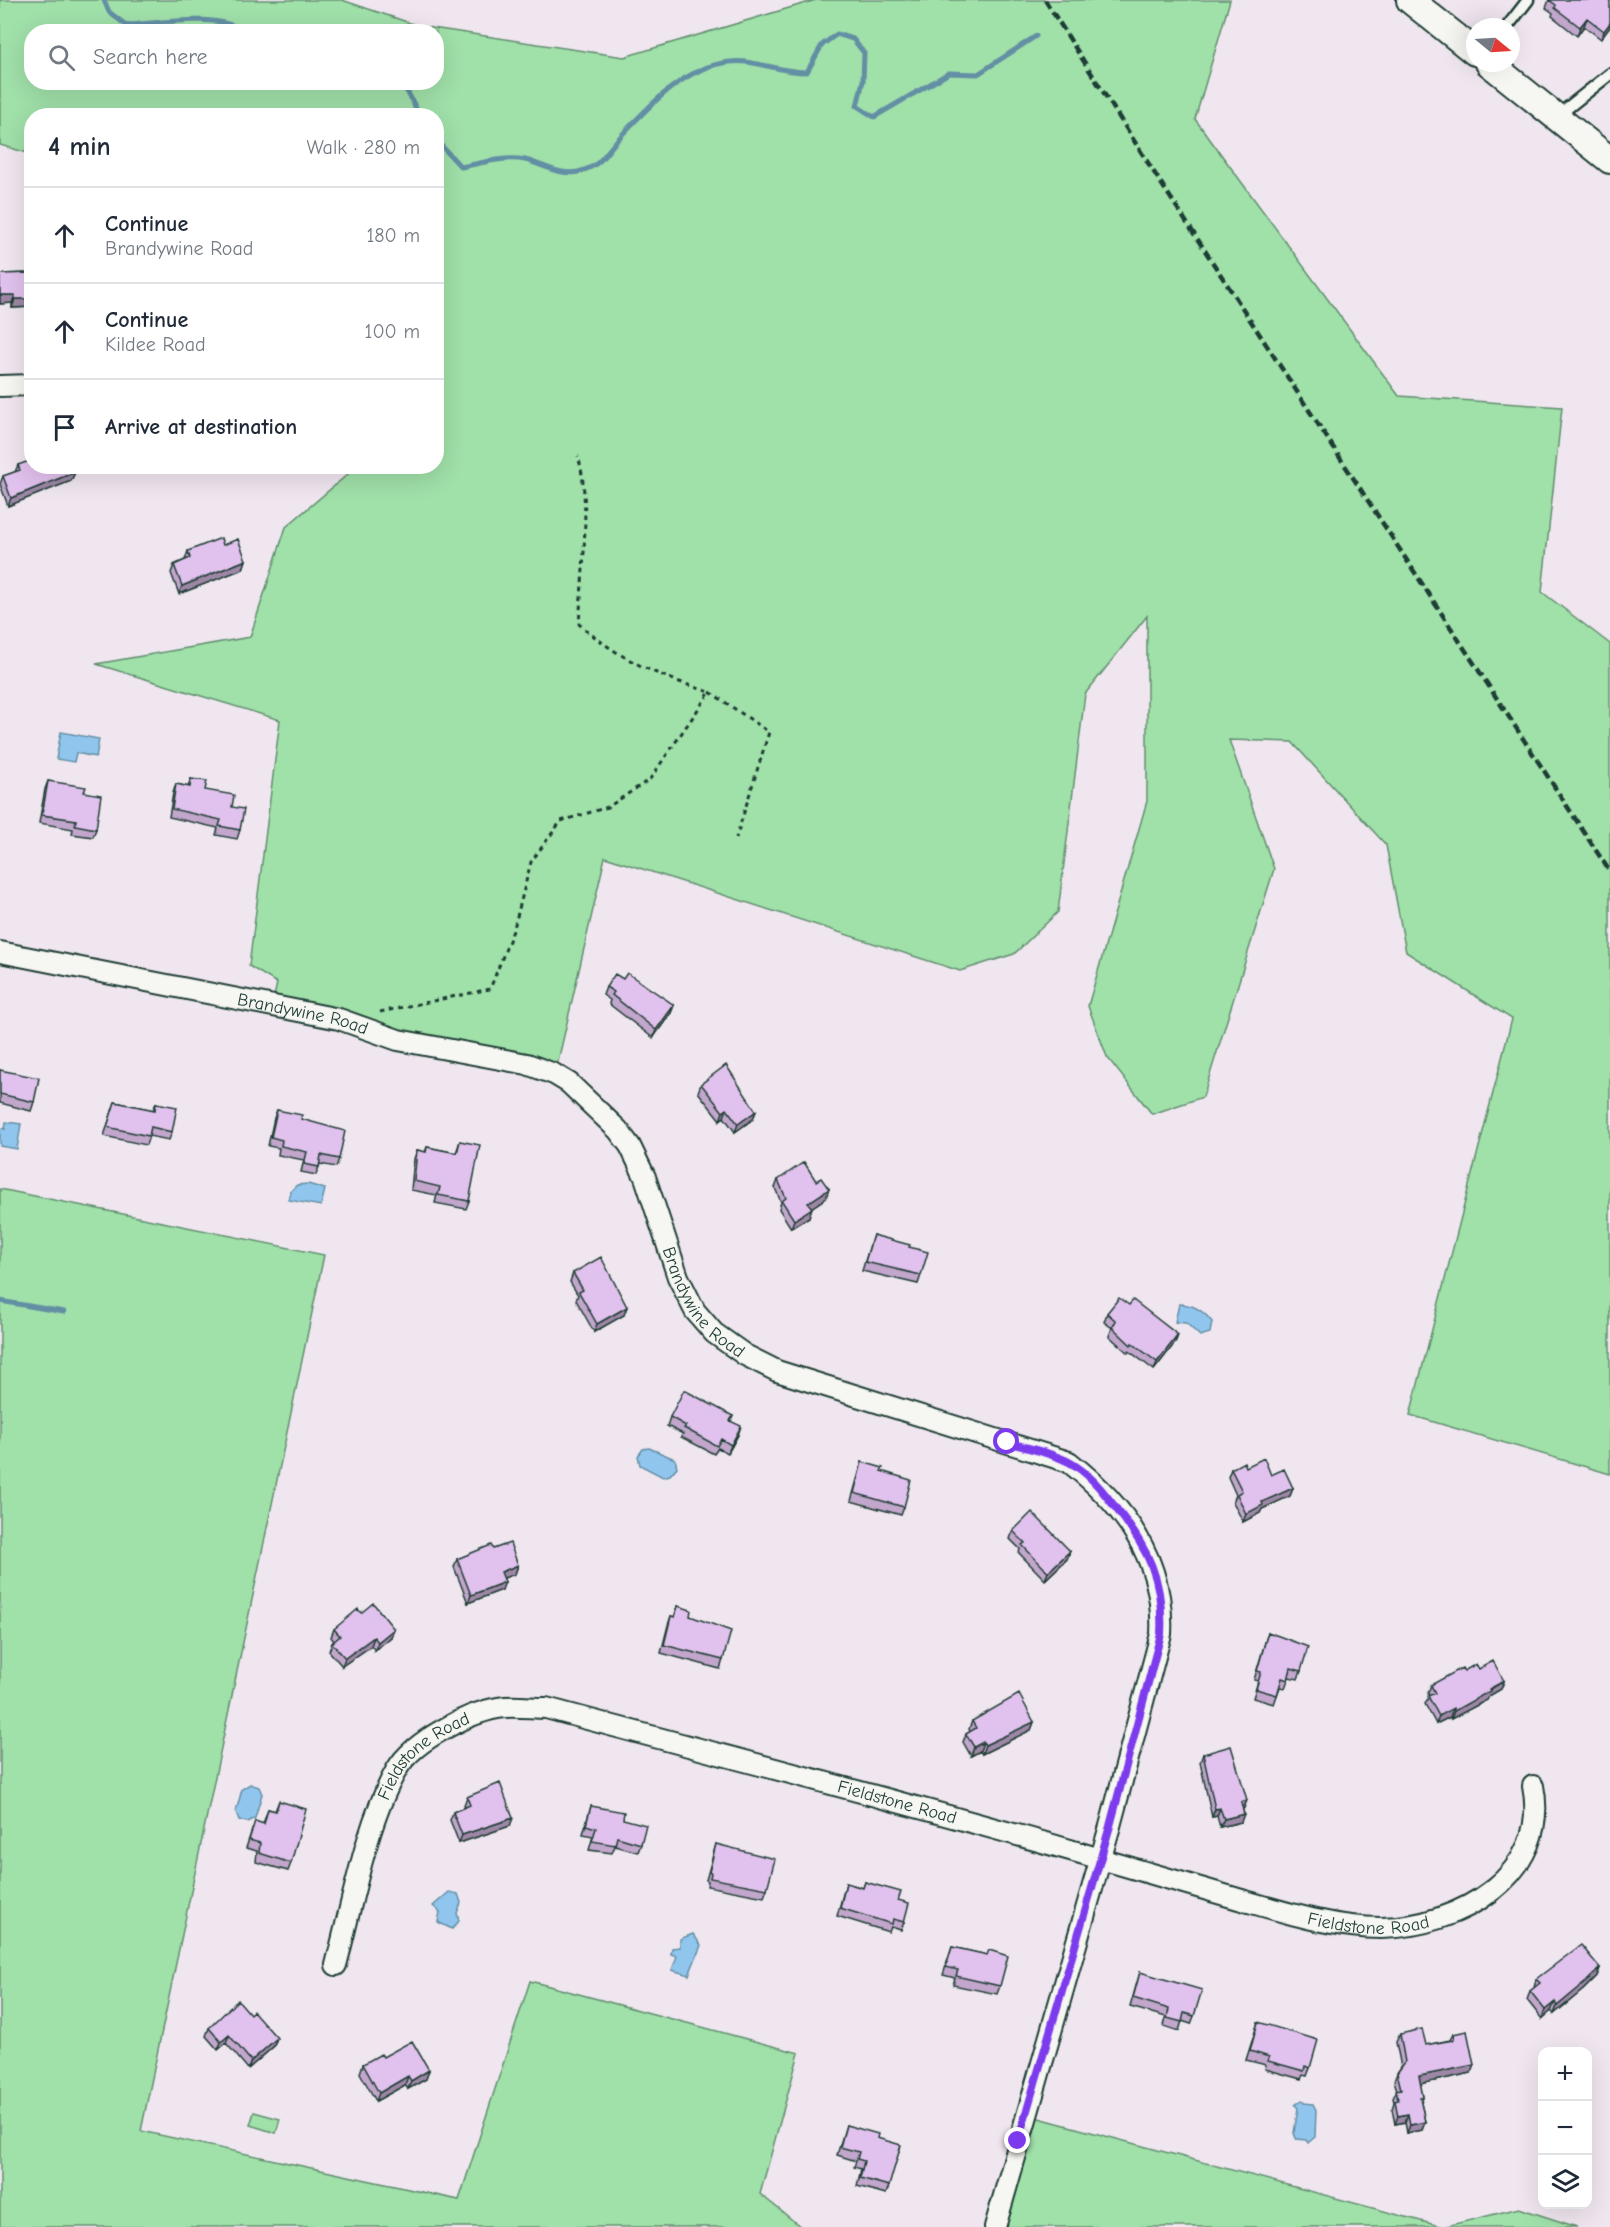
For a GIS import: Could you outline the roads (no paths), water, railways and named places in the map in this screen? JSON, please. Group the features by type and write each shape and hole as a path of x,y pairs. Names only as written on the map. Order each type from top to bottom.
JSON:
{"street":[{"path":"1410,0 1466,45"},
{"path":"1500,72 1610,159"},
{"path":"0,386 24,385"},
{"name":"Brandywine Road","path":"0,952 339,1019 398,1040 527,1064 554,1074 569,1083 618,1130 630,1146 645,1177 678,1277 695,1311 714,1333 745,1355 777,1371 1069,1462 1097,1484 1137,1533 1156,1581 1162,1616 1161,1634 1100,1860 995,2227"},
{"name":"Fieldstone Road","path":"336,1965 375,1820 397,1769 406,1757 441,1731 477,1713 505,1707 546,1708 1274,1909 1354,1926 1382,1928 1452,1914 1491,1891 1514,1871 1525,1856 1532,1834 1536,1801 1533,1786"}],"lane":[{"path":"1514,18 1528,0"},
{"path":"1556,117 1610,74"}],"water":[{"path":"61,732 99,739 96,757 76,753 74,762 56,759"},
{"path":"6,1122 21,1124 17,1149 0,1146 0,1128 5,1129"},
{"path":"308,1184 325,1189 321,1206 289,1200 291,1191 297,1185"},
{"path":"1179,1304 1197,1308 1205,1314 1212,1322 1210,1333 1200,1336 1186,1323 1175,1322"},
{"path":"649,1448 675,1459 677,1467 670,1475 663,1477 640,1465 638,1456 643,1449"},
{"path":"250,1784 259,1787 262,1794 255,1818 248,1822 239,1820 236,1812 242,1789"},
{"path":"449,1892 458,1894 461,1903 457,1913 459,1921 452,1929 438,1922 440,1912 433,1906"},
{"path":"693,1934 701,1945 689,1975 672,1970 677,1956 671,1954 672,1948 680,1947 680,1939"},
{"path":"1302,2100 1304,2103 1313,2104 1316,2110 1315,2137 1308,2143 1306,2140 1297,2139 1294,2133 1298,2108 1295,2105"}],"waterway":[{"path":"104,0 109,12 125,24"},
{"path":"137,24 187,20 226,24"},
{"path":"444,149 461,167 493,160 517,159 558,171 578,172 598,163 655,101 698,71 714,65 740,62 807,72 822,45 837,34 853,39 864,53 863,81 857,106 874,117 949,73 978,74 1036,36"},
{"path":"406,90 416,108"},
{"path":"0,1301 64,1312"}],"railway":[{"path":"1045,0 1157,177 1610,872"}]}
